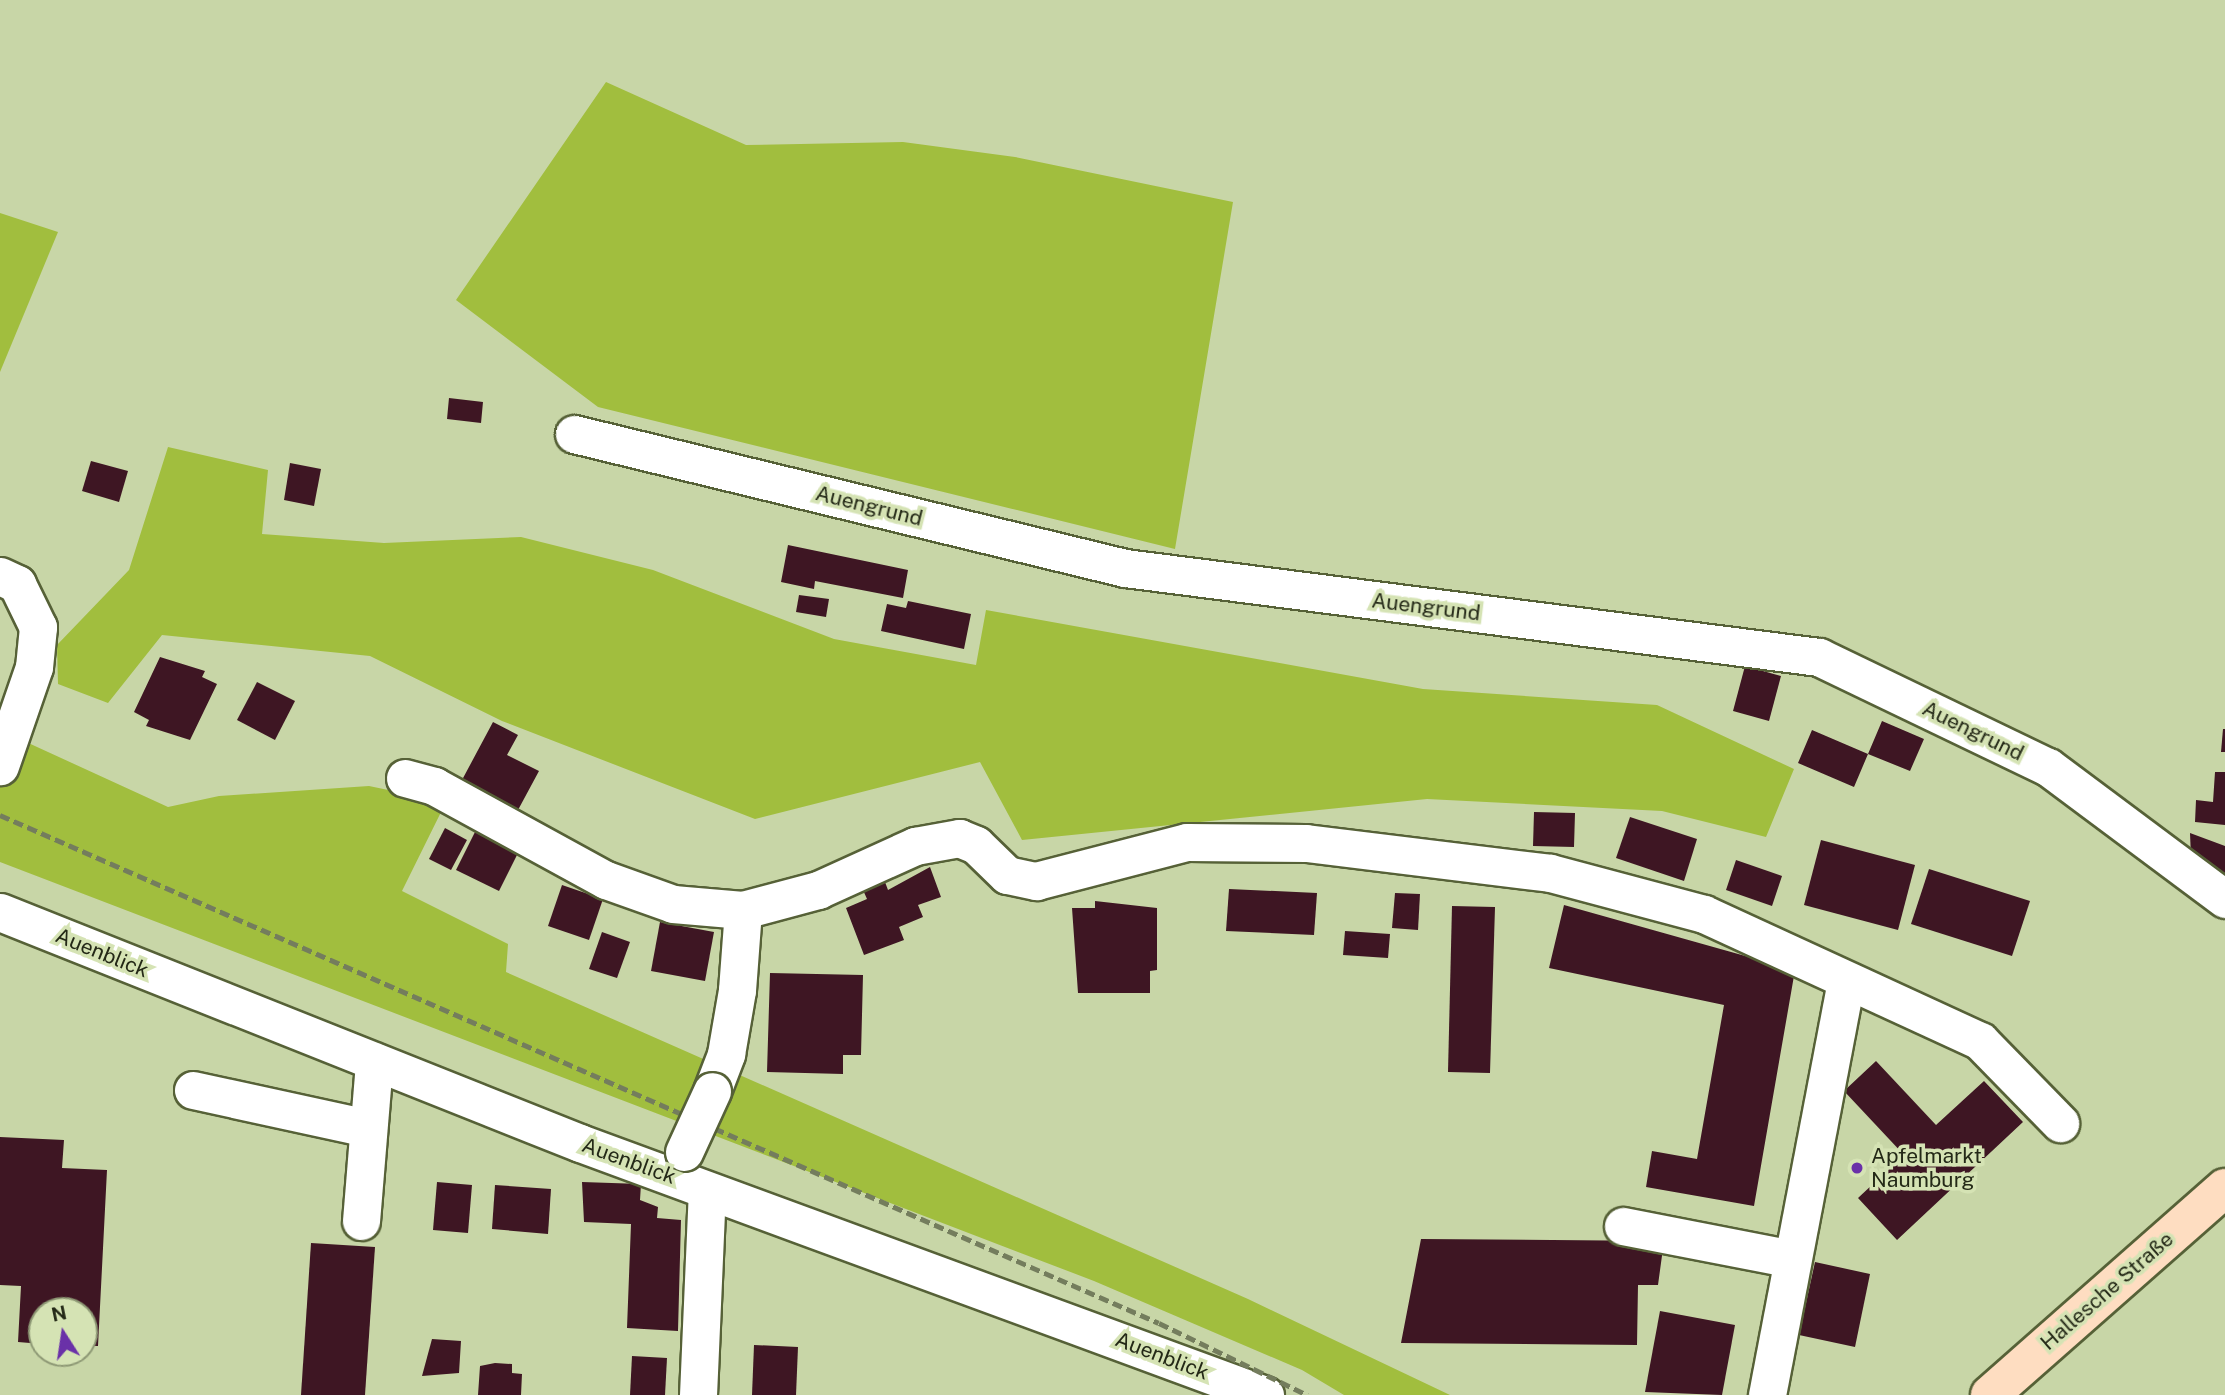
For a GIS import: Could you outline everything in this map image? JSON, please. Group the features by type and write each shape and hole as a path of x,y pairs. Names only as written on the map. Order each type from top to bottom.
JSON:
{"main road":[{"name":"Hallesche Straße","path":"1990,1395 2225,1188"}],"street":[{"name":"Auengrund","path":"574,434 1125,568 1819,657 2048,767 2225,899"},
{"path":"0,576 17,584 38,627 34,667 2,761"},
{"path":"405,778 434,786 606,880 673,904 743,910 818,891 915,846 959,838 976,845 1007,876 1036,881 1187,842 1306,843 1550,873 1704,914 1846,982 1980,1041 2060,1123"},
{"path":"678,1165 726,1054 737,990 743,910"},
{"name":"Auenblick","path":"0,912 374,1062 678,1165 707,1191 1265,1395"},
{"path":"1766,1395 1846,982"},
{"path":"361,1221 374,1062"},
{"path":"193,1090 368,1128"},
{"path":"698,1395 707,1191"},
{"path":"1623,1226 1793,1259"}],"green space":[{"path":"606,82 746,145 903,142 1015,157 1233,202 1175,549 598,407 456,300"},
{"path":"0,213 58,232 0,372"},
{"path":"168,447 268,470 262,534 384,543 521,537 653,570 834,639 976,665 986,610 1423,689 1657,705 1794,769 1766,837 1662,811 1427,799 1022,840 980,762 755,819 502,721 370,656 162,635 108,703 58,684 57,645 129,570"},
{"path":"0,730 168,807 219,796 369,786 446,802 402,891 508,944 506,972 1248,1299 1450,1395 1344,1395 1302,1370 1094,1281 0,862"}],"building":[{"path":"449,398 483,402 481,423 447,419"},
{"path":"91,461 128,471 119,502 82,491"},
{"path":"290,463 321,469 314,506 284,500"},
{"path":"788,545 908,570 903,598 815,581 814,589 781,582"},
{"path":"799,595 829,599 826,617 796,612"},
{"path":"908,601 971,614 964,649 881,631 887,604 906,608"},
{"path":"160,657 205,671 202,677 217,684 190,740 146,726 149,720 134,712"},
{"path":"1745,666 1781,676 1769,721 1733,711"},
{"path":"257,682 295,701 275,740 237,720"},
{"path":"1882,721 1924,739 1910,771 1868,754"},
{"path":"493,722 518,735 507,755 539,771 518,810 462,780"},
{"path":"2223,729 2225,752 2221,752"},
{"path":"1812,730 1868,754 1854,787 1798,763"},
{"path":"2215,772 2225,772 2225,825 2195,822 2196,800 2213,802"},
{"path":"1534,812 1575,813 1574,847 1533,846"},
{"path":"1630,817 1697,839 1684,881 1616,858"},
{"path":"445,828 467,840 451,870 429,859"},
{"path":"475,832 518,853 499,891 456,870"},
{"path":"2190,833 2225,846 2225,879 2191,857"},
{"path":"1821,840 1915,865 1898,930 1804,905"},
{"path":"1736,860 1782,876 1772,906 1726,890"},
{"path":"930,867 941,897 918,905 923,917 899,927 904,940 864,955 846,908 867,899 863,890 885,882 888,890"},
{"path":"1929,869 2030,901 2012,956 1911,924"},
{"path":"562,885 603,899 589,940 548,926"},
{"path":"1229,889 1317,893 1314,935 1226,931"},
{"path":"1395,893 1420,894 1418,930 1392,928"},
{"path":"1095,901 1157,908 1157,970 1150,971 1150,993 1078,993 1072,908 1095,908"},
{"path":"1564,905 1795,970 1754,1206 1646,1187 1652,1151 1697,1159 1724,1005 1549,968"},
{"path":"1452,906 1495,907 1490,1073 1448,1072"},
{"path":"660,922 714,932 705,981 651,971"},
{"path":"1345,931 1390,934 1388,958 1343,955"},
{"path":"602,932 630,942 617,978 589,969"},
{"path":"770,973 863,975 861,1055 843,1055 843,1074 767,1072"},
{"path":"1876,1061 1936,1125 1984,1081 2023,1122 1897,1240 1858,1198 1904,1155 1844,1091"},
{"path":"0,1137 64,1140 62,1168 107,1170 98,1346 98,1297 28,1297 28,1343 18,1342 21,1286 0,1285"},
{"path":"437,1182 472,1185 468,1233 433,1230"},
{"path":"582,1182 641,1184 640,1200 658,1207 657,1218 681,1220 678,1331 627,1328 631,1224 584,1222"},
{"path":"495,1185 551,1189 548,1234 492,1229"},
{"path":"1421,1239 1664,1241 1658,1285 1638,1285 1637,1345 1401,1343"},
{"path":"311,1243 375,1247 365,1395 301,1395"},
{"path":"1815,1262 1870,1274 1855,1347 1799,1335"},
{"path":"1660,1311 1735,1325 1722,1395 1645,1392"},
{"path":"432,1339 461,1341 459,1373 422,1376"},
{"path":"754,1345 798,1347 796,1395 752,1395"},
{"path":"632,1356 667,1358 665,1395 630,1395"},
{"path":"512,1364 512,1373 522,1374 521,1395 478,1395 480,1366"}],"railway":[{"path":"0,815 1159,1323 1307,1395"}],"place":[{"name":"Apfelmarkt Naumburg","path":"1857,1168"}]}
